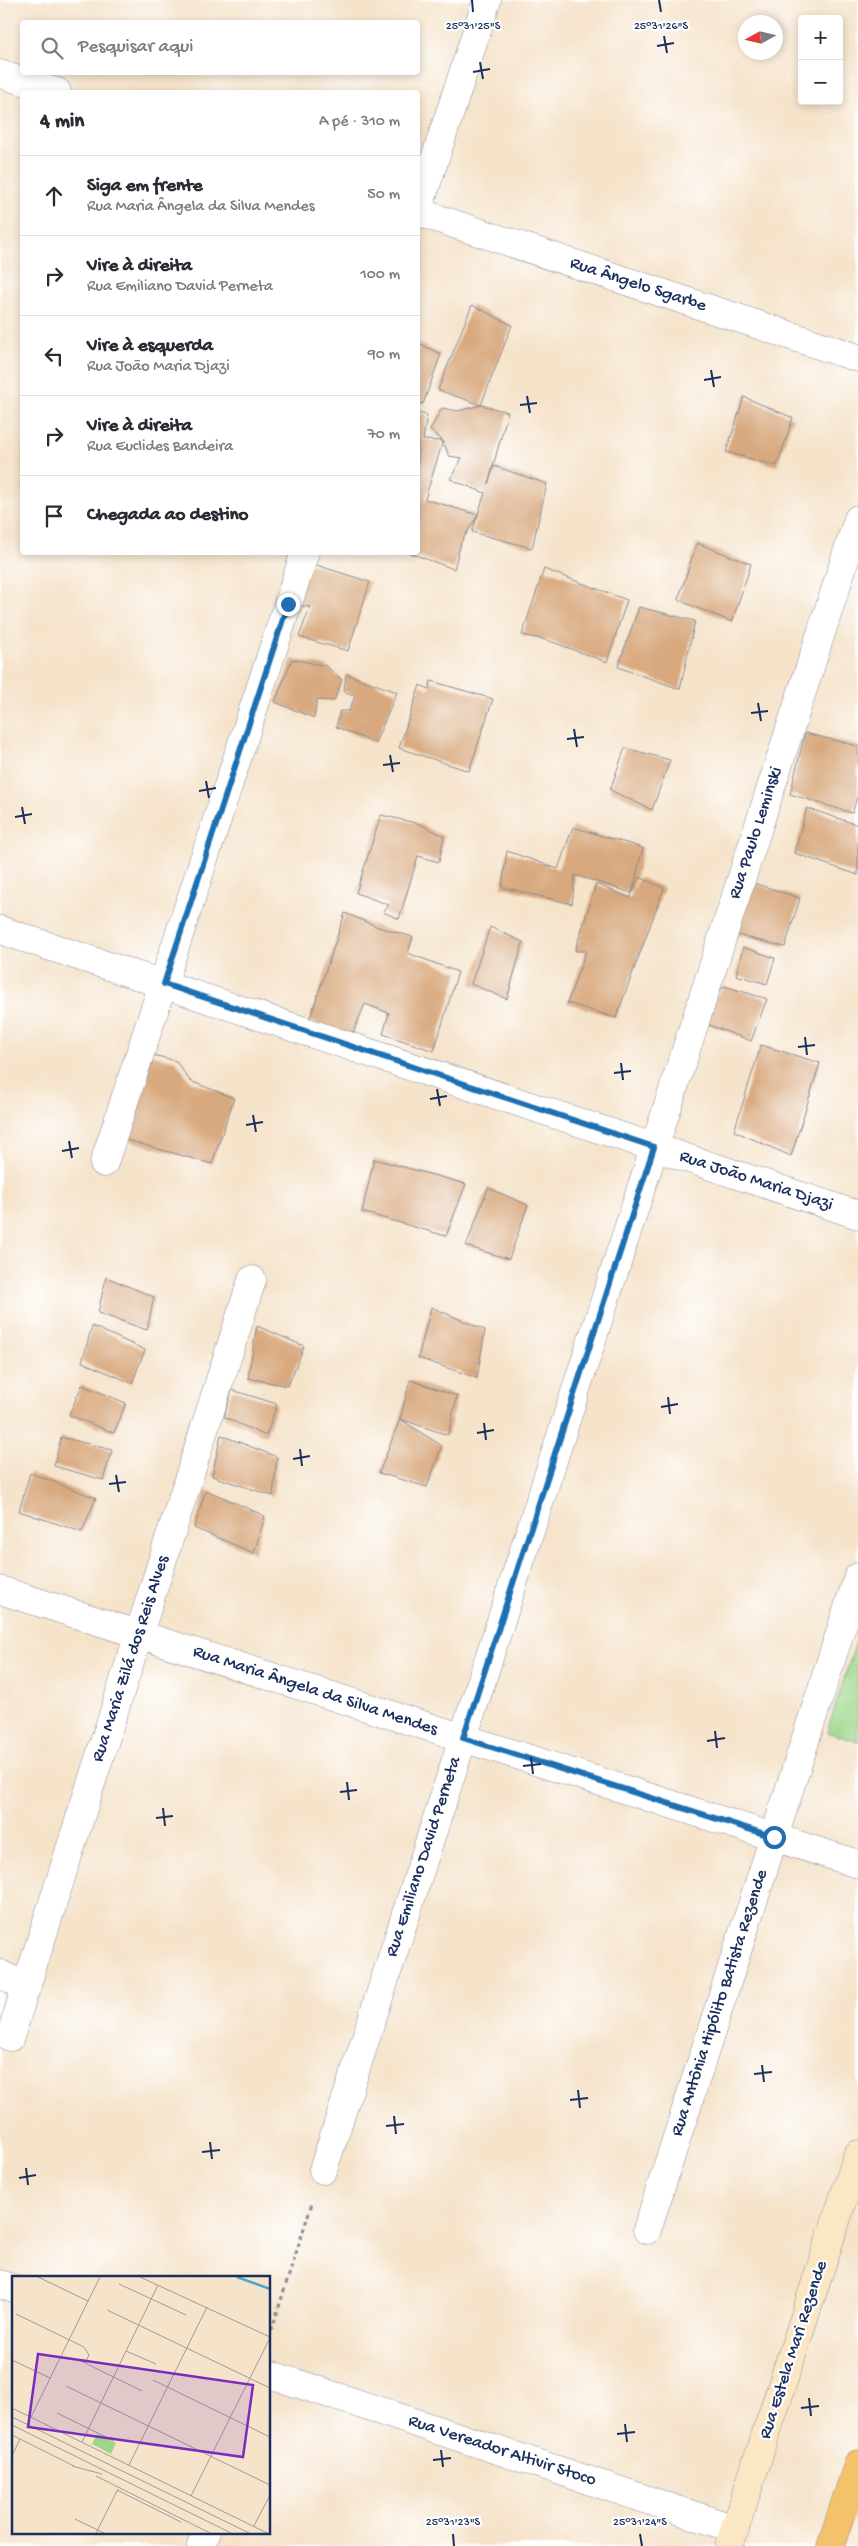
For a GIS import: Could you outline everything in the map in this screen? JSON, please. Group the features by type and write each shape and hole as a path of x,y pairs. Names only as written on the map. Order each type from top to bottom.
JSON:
{"highway":[{"path":"831,2546 858,2464"}],"street":[{"path":"420,205 487,0"},
{"path":"0,74 51,90"},
{"name":"Rua Ângelo Sgarbe","path":"420,212 858,358"},
{"name":"Rua Paulo Leminski","path":"654,1147 858,519"},
{"path":"104,1163 304,555"},
{"name":"Rua João Maria Djazi","path":"0,930 858,1215"},
{"name":"Rua Emiliano David Perneta","path":"323,2170 654,1147"},
{"name":"Rua Maria Zilá dos Reis Alves","path":"10,2038 252,1280"},
{"name":"Rua Antônia Hipólito Batista Rezende","path":"646,2230 858,1577"},
{"name":"Rua Maria Ângela da Silva Mendes","path":"0,1590 858,1864"},
{"path":"0,1974 27,1987"},
{"name":"Rua Estela Mari Rezende","path":"732,2537 858,2154"},
{"path":"0,2284 12,2288"},
{"name":"Rua Vereador Altivir Stoco","path":"270,2374 732,2537"},
{"path":"201,2546 205,2534"}],"path":[{"path":"270,2335 323,2170"}],"green space":[{"path":"858,1635 858,1742 827,1732"}],"building":[{"path":"472,305 512,325 481,405 438,390"},
{"path":"420,344 441,354 423,404 420,403"},
{"path":"744,397 793,418 777,466 726,452"},
{"path":"481,405 508,412 488,484 494,466 547,484 532,548 472,532 477,516 461,542 454,569 416,555 420,555 420,413 427,415 423,440 443,441 430,430 442,408 458,411","holes":["443,441 449,456 462,458 450,479 485,493 478,515 425,499"]},
{"path":"697,543 751,564 732,622 678,600"},
{"path":"310,563 370,582 348,651 299,637 310,607 288,604"},
{"path":"544,569 627,600 607,662 547,640 522,635"},
{"path":"639,607 695,621 680,689 618,667"},
{"path":"292,659 326,666 342,680 334,701 317,700 314,718 275,702"},
{"path":"346,674 397,692 375,743 336,727 340,711 349,711 355,696 344,691"},
{"path":"431,681 493,699 469,771 399,748 420,685 429,689"},
{"path":"805,733 858,746 858,795 852,813 790,794"},
{"path":"625,748 670,760 652,810 610,790"},
{"path":"807,808 858,825 858,875 794,853"},
{"path":"381,815 420,824 444,836 439,862 418,856 399,919 383,912 389,905 356,893"},
{"path":"573,827 643,848 632,893 575,875 572,904 502,887 507,851 558,869"},
{"path":"639,877 664,888 616,1018 567,1003 586,951 575,951 596,884 630,898"},
{"path":"750,882 800,898 785,947 733,934"},
{"path":"345,913 378,927 413,937 408,953 458,972 434,1051 383,1034 389,1013 365,1004 351,1037 309,1021"},
{"path":"490,927 523,942 507,999 471,984"},
{"path":"743,947 775,958 767,984 736,975"},
{"path":"724,986 767,999 751,1041 704,1023 712,1001"},
{"path":"761,1045 820,1063 791,1156 734,1131"},
{"path":"150,1054 176,1061 190,1081 234,1098 212,1164 123,1139"},
{"path":"374,1159 466,1184 446,1236 362,1212"},
{"path":"488,1188 528,1205 509,1259 466,1246"},
{"path":"106,1277 154,1297 147,1330 98,1313"},
{"path":"431,1307 485,1330 477,1378 418,1358"},
{"path":"92,1326 145,1350 132,1383 82,1362"},
{"path":"257,1326 304,1346 288,1386 248,1378"},
{"path":"410,1380 457,1396 448,1435 400,1419"},
{"path":"82,1385 126,1403 114,1433 69,1415"},
{"path":"232,1390 277,1404 266,1436 224,1417"},
{"path":"400,1419 442,1446 427,1487 379,1473"},
{"path":"221,1435 277,1457 273,1496 212,1476"},
{"path":"61,1437 112,1450 103,1480 54,1466"},
{"path":"30,1473 96,1498 82,1532 19,1511"},
{"path":"206,1490 265,1516 254,1553 194,1528"}],"route":[{"path":"288,604 164,984 654,1147 463,1738 774,1837"}]}
